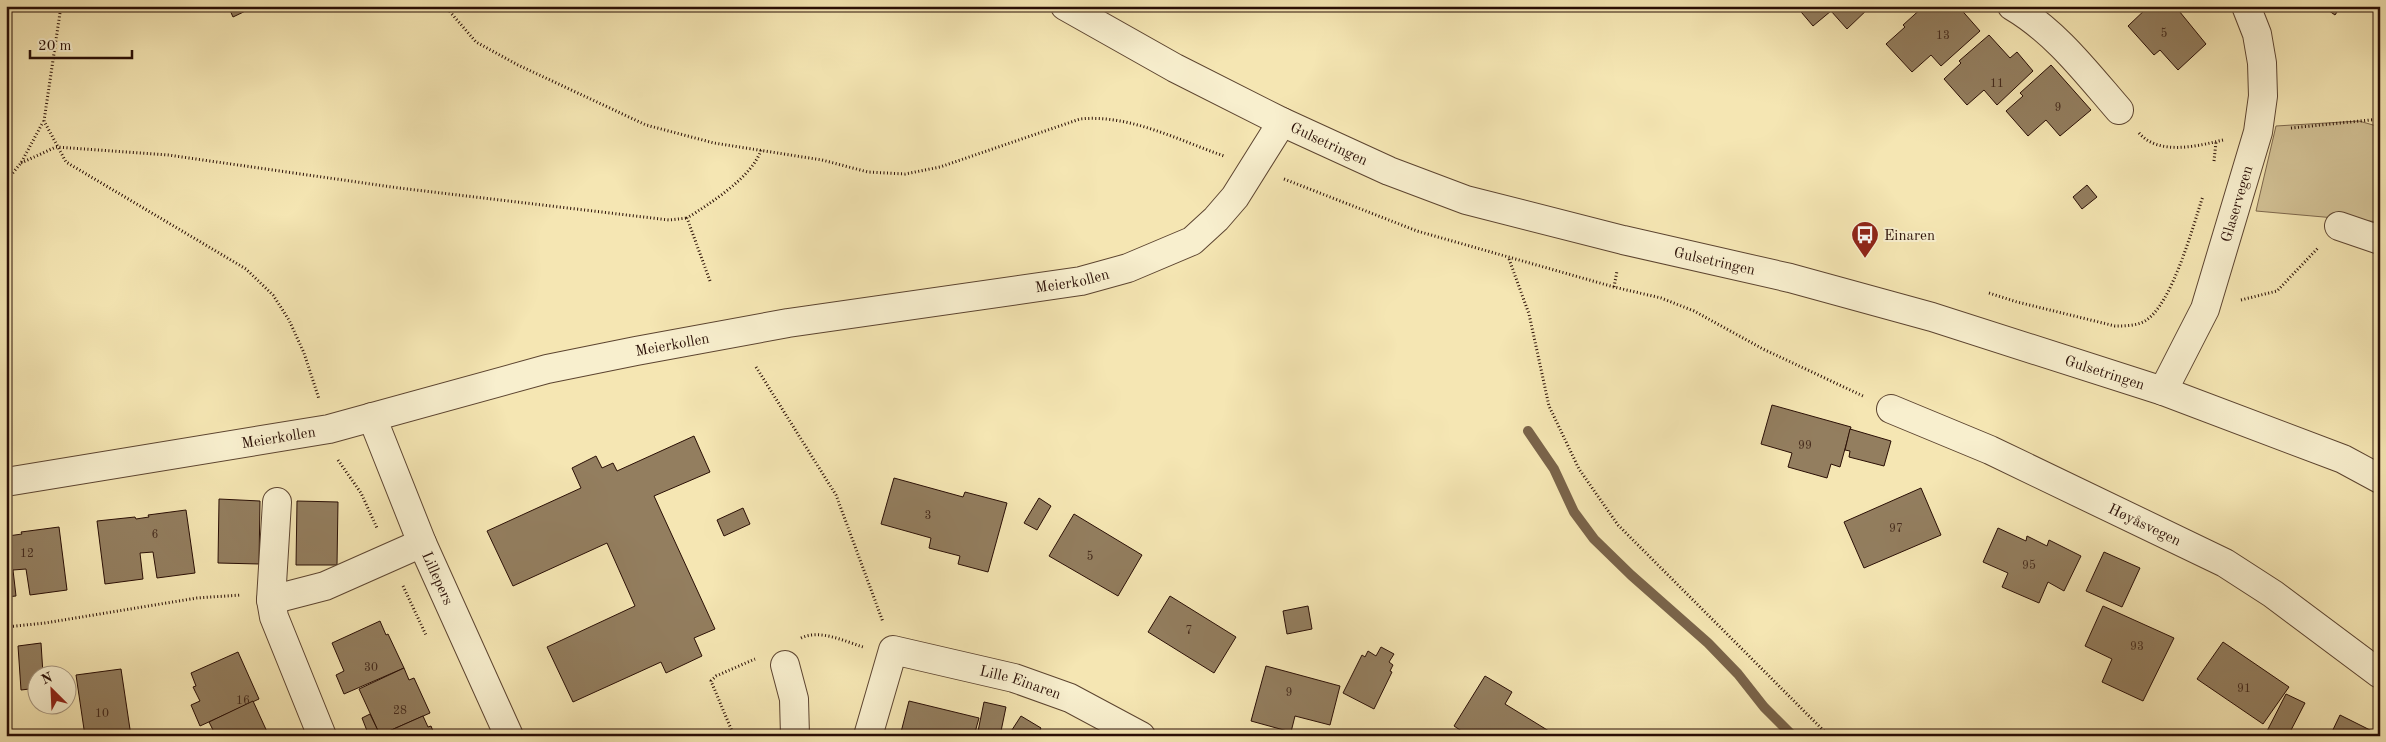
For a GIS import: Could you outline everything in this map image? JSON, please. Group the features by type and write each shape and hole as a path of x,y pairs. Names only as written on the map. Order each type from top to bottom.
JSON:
{"street":[{"name":"Gulsetringen","path":"1065,6 1175,68 1282,122 1389,171 1466,200 1605,236 1790,278 1932,317 2163,391 2343,459 2380,479"},
{"path":"2012,6 2034,19 2054,37 2119,110"},
{"name":"Glaservegen","path":"2163,391 2205,308 2258,132 2263,96 2262,63 2257,34 2246,6"},
{"name":"Meierkollen","path":"6,482 330,429 538,371 627,352 788,323 1081,281 1128,268 1192,240 1216,219 1235,196 1282,122"},
{"path":"2339,226 2380,240"},
{"name":"Høyåsvegen","path":"1891,409 1990,450 2225,563 2273,594 2380,674"},
{"name":"Lillepers","path":"372,417 422,543 509,736"},
{"path":"277,502 271,600 274,617 284,646 322,736"},
{"path":"271,600 325,586 422,543"},
{"path":"868,736 893,650"},
{"name":"Lille Einaren","path":"893,650 1014,678 1070,698 1141,736"},
{"path":"785,665 794,699 795,736"}],"path":[{"path":"6,181 21,163 44,121 61,6"},
{"path":"446,6 476,42 518,66 646,125 714,142 822,160 868,172 905,174 940,167 1080,120 1100,117 1127,121 1211,152"},
{"path":"44,121 56,147 66,162 246,270 273,294 289,320 304,353 330,429 338,461 350,475 361,493 427,638"},
{"path":"2214,166 2216,142"},
{"path":"21,163 56,147 168,155 399,188 669,220 687,218 714,201 757,163 761,150"},
{"path":"1297,184 1417,231 1614,288 1661,298 1694,311 1820,378 1891,409"},
{"path":"1989,293 2115,326 2131,326 2145,321 2159,308 2172,283 2204,193"},
{"path":"687,218 710,281"},
{"path":"2159,308 2205,308 2277,291 2339,226"},
{"path":"1509,258 1529,314 1548,406 1579,469 1618,525 1829,736"},
{"path":"1614,288 1618,263"},
{"path":"756,367 836,495 893,650"},
{"path":"6,627 45,624 229,595 271,600"}],"shaded area":[{"path":"2359,121 2380,127 2380,222 2256,211 2276,126"}],"building":[{"path":"228,6 256,6 233,17"},
{"path":"1796,6 1871,6 1847,29 1831,11 1813,26"},
{"path":"1924,6 1958,6 1980,31 1941,66 1931,55 1912,72 1886,44"},
{"path":"2149,6 2175,6 2206,44 2178,70 2160,50 2154,55 2128,26"},
{"path":"2322,6 2341,6 2335,15"},
{"path":"1989,35 2010,58 2017,52 2033,71 1997,105 1984,90 1967,105 1944,79 1961,63 1959,61"},
{"path":"2051,65 2091,110 2060,136 2046,120 2028,136 2006,111 2023,96 2020,93"},
{"path":"2087,185 2097,197 2082,209 2073,197"},
{"path":"1772,405 1851,427 1840,467 1831,464 1827,478 1788,467 1792,453 1761,444"},
{"path":"1850,429 1891,441 1884,466 1849,457 1850,451 1845,450"},
{"path":"694,436 710,472 654,496 715,629 694,638 702,656 666,673 661,662 573,702 547,647 635,606 607,543 513,586 487,531 581,488 572,468 596,456 602,468 613,463 617,471"},
{"path":"894,478 963,497 965,492 1007,503 988,572 958,564 960,556 929,548 931,538 881,524"},
{"path":"1921,488 1941,535 1864,568 1844,522"},
{"path":"1039,498 1051,506 1037,530 1024,523"},
{"path":"219,499 260,501 259,564 218,563"},
{"path":"297,501 338,502 337,565 296,565"},
{"path":"743,508 750,524 724,536 717,520"},
{"path":"186,510 195,573 157,578 153,552 140,553 143,579 105,584 97,521 135,517 136,519 149,517 148,515"},
{"path":"1074,514 1142,555 1118,596 1049,556"},
{"path":"59,527 67,590 30,595 26,569 13,570 16,596 6,597 6,534 8,536 22,534 21,532"},
{"path":"1998,528 2026,541 2027,536 2047,546 2049,540 2081,556 2064,591 2048,582 2039,603 2002,587 2008,573 1983,562"},
{"path":"2104,552 2140,568 2122,607 2086,591"},
{"path":"1170,596 1236,637 1214,673 1148,632"},
{"path":"1308,606 1312,629 1287,634 1283,611"},
{"path":"2103,606 2174,638 2143,701 2102,682 2112,659 2085,646"},
{"path":"380,621 404,668 344,694 336,675 344,671 332,643"},
{"path":"2223,642 2289,687 2263,724 2197,679"},
{"path":"41,643 42,664 28,664 28,689 21,690 18,646"},
{"path":"1381,647 1394,654 1389,662 1393,665 1390,671 1392,672 1374,709 1343,693 1362,655 1365,657 1368,651 1376,656"},
{"path":"238,652 259,699 200,726 191,705 200,701 193,687 196,686 191,673"},
{"path":"1266,666 1340,686 1330,725 1295,716 1291,732 1251,721"},
{"path":"404,668 409,680 414,678 430,713 380,735 359,689"},
{"path":"121,669 131,736 85,736 78,689 78,675"},
{"path":"1485,676 1512,692 1505,704 1557,736 1469,736 1454,726"},
{"path":"2286,694 2305,703 2288,736 2271,736 2266,733"},
{"path":"253,701 269,736 211,736 215,734 209,722"},
{"path":"909,701 979,718 974,736 900,736"},
{"path":"984,702 1006,707 1000,736 977,736"},
{"path":"370,714 380,735 423,716 428,727 431,726 435,736 369,736 362,718"},
{"path":"2340,715 2380,735 2380,736 2330,736"},
{"path":"1021,716 1041,728 1037,736 1008,736"}],"waterway":[{"path":"1528,431 1554,469 1574,512 1594,539 1631,575 1708,643 1738,674 1764,707 1793,736"}],"place":[{"name":"Einaren","path":"1865,259"}]}
